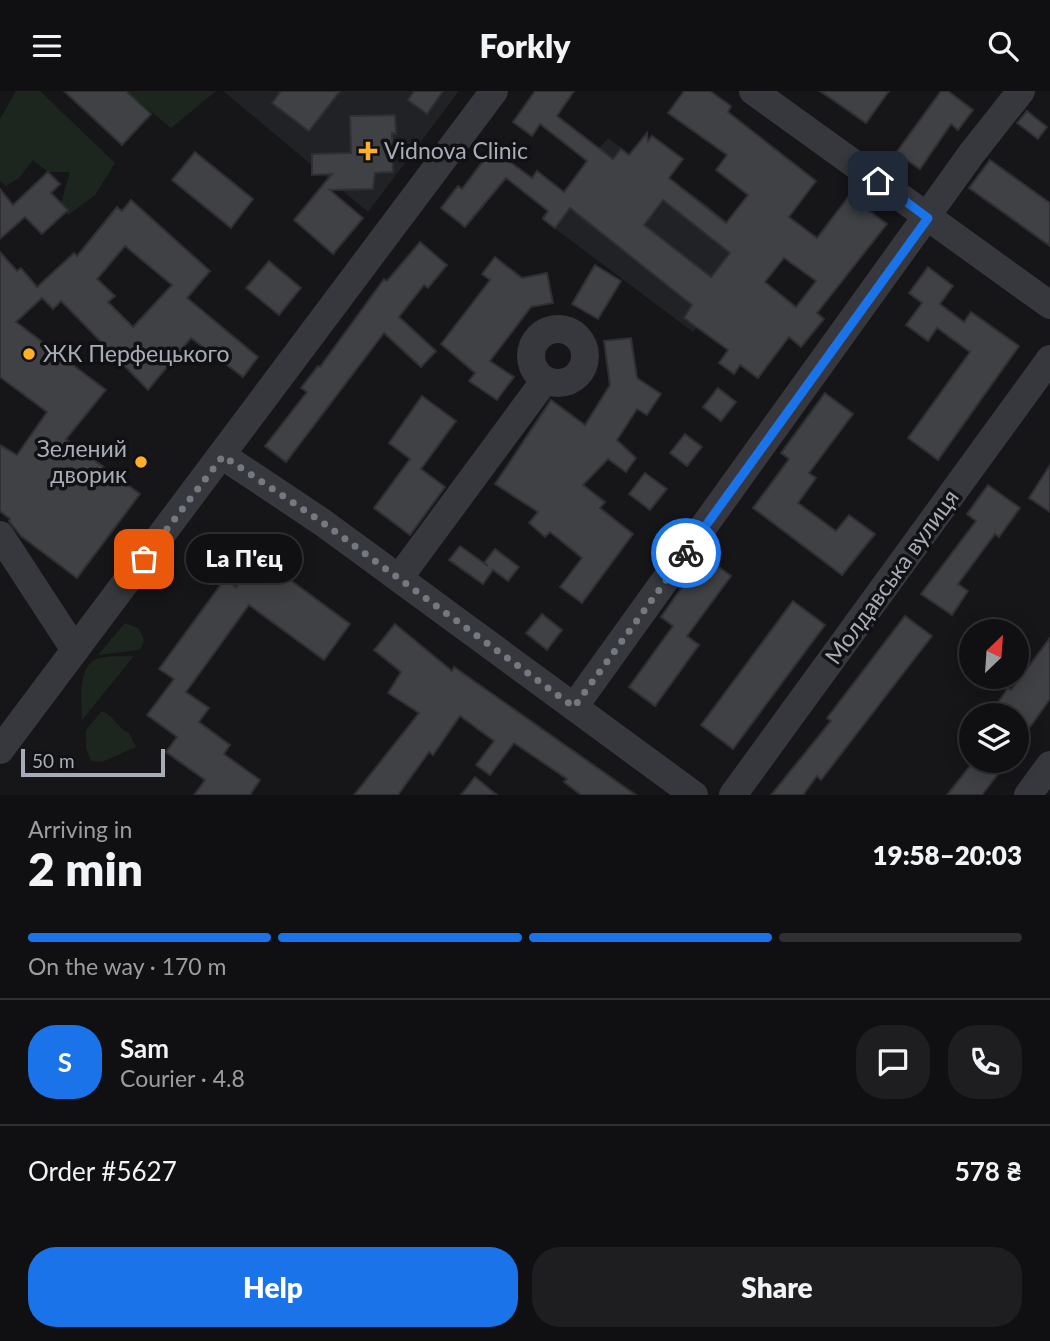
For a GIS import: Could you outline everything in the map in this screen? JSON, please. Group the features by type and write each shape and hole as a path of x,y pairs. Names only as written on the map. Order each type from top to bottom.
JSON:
{"street":[{"path":"0,750 494,91"},
{"path":"753,91 1050,305"},
{"path":"574,707 928,218 972,153 1020,91"},
{"name":"Молдавська вулиця","path":"733,795 1050,359"},
{"path":"399,578 545,380"},
{"path":"223,456 322,522 694,795"},
{"path":"0,535 75,650"},
{"path":"1028,795 1050,765"}],"shaded area":[{"path":"16,91 40,91 115,163 95,195 68,215 61,203 70,172 48,172 33,160 19,178 6,186 0,181 0,119"},
{"path":"126,91 216,91 171,128"},
{"path":"223,91 459,91 368,212"},
{"path":"608,138 676,189 692,194 760,247 693,332 541,218"},
{"path":"125,623 138,628 143,639 139,650 98,655"},
{"path":"134,656 82,720 83,679 89,665 103,657"},
{"path":"102,711 129,733 136,747 102,762 91,761 86,748 86,730"}],"building":[{"path":"64,91 126,91 151,114 122,145"},
{"path":"281,91 340,91 309,131 272,103"},
{"path":"414,91 443,91 427,114 408,100"},
{"path":"535,91 574,91 557,116 613,159 621,149 629,155 647,133 648,141 652,136 683,159 669,178 726,223 748,195 716,170 727,155 668,113 684,91 710,91 731,106 728,112 816,181 789,217 817,238 849,196 887,224 817,313 824,319 801,347 789,337 758,378 740,365 734,374 719,363 728,350 684,318 692,305 570,208 555,228 543,219 548,211 506,178 465,227 441,208 458,186 462,189 492,149 532,178 537,171 564,192 587,161 540,124 532,136 513,122","holes":["663,200 730,253 711,277 644,225","784,258 816,281 796,307 765,282"]},
{"path":"820,91 889,91 866,123"},
{"path":"941,91 948,91 973,110 958,130 951,124 920,169 896,153"},
{"path":"1027,111 1047,127 1038,139 1017,123"},
{"path":"395,115 396,134 392,133 393,172 375,173 373,189 330,190 363,218 333,254 294,220 332,174 312,175 312,154 351,153 350,116"},
{"path":"195,152 253,199 231,228 172,180"},
{"path":"990,160 1050,203 1050,246 969,188"},
{"path":"48,172 60,184 51,193 68,210 42,234 25,217 0,239 0,189 13,205"},
{"path":"131,200 210,271 187,298 258,357 243,377 191,338 148,390 61,301 53,309 42,298 16,322 106,390 66,439 140,494 77,578 21,536 10,519 0,511 0,445 17,455 47,412 0,377 0,252 17,271 21,268 37,287 74,253 77,256 117,207 122,211","holes":["125,246 172,285 133,327 108,302 115,296 97,279"]},
{"path":"420,242 447,265 428,288 424,285 399,317 436,351 421,367 384,333 286,462 265,446 307,392 301,388 318,366 320,367 384,279 387,281"},
{"path":"495,257 522,278 547,273 553,303 531,307 490,361 514,377 497,400 469,381 475,373 441,344 490,280 482,274"},
{"path":"269,261 301,288 279,315 246,288"},
{"path":"595,265 621,281 598,319 572,304"},
{"path":"928,267 953,286 940,304 964,322 971,312 1019,346 938,460 908,438 970,352 937,328 928,341 906,325 922,303 909,293"},
{"path":"631,338 637,378 661,394 647,415 637,409 617,440 636,458 626,472 608,459 583,485 605,502 600,508 633,534 582,603 560,587 582,558 550,532 545,537 529,523 538,512 495,484 551,400 585,425 610,385 604,341"},
{"path":"718,388 736,402 721,421 703,407"},
{"path":"825,393 853,414 809,473 816,478 798,503 836,531 849,515 875,534 842,575 753,508 789,459 781,453"},
{"path":"422,396 456,421 421,469 445,487 410,535 374,508 410,459 389,443"},
{"path":"685,434 702,447 687,466 670,453"},
{"path":"1050,465 1050,512 1029,498"},
{"path":"645,473 667,489 650,510 629,494"},
{"path":"988,485 1020,508 999,537 995,534 958,584 968,591 952,615 921,594 976,521 967,514"},
{"path":"460,546 488,566 484,563 495,549 519,567 508,581 493,570 483,584 449,560"},
{"path":"261,553 277,564 274,568 350,624 324,660 249,605 186,692 209,708 199,722 230,745 224,754 260,780 250,795 194,795 205,780 166,752 177,737 147,715 174,679 159,669 225,579 236,587"},
{"path":"704,556 731,576 687,636 699,645 655,706 629,687 673,626 661,617"},
{"path":"793,601 825,625 733,749 701,725"},
{"path":"542,614 562,630 547,650 526,633"},
{"path":"905,616 932,636 821,780 817,776 803,795 771,795 831,721 827,718"},
{"path":"395,624 452,671 454,667 636,795 581,795 564,782 567,779 514,743 490,775 476,765 494,741 460,716 433,755 429,752 398,795 354,795 419,713 388,693 401,672 374,650"},
{"path":"1050,638 1050,699 1029,728 1029,703 998,703 1007,689 1029,689 1029,666"},
{"path":"964,773 999,773 982,795 947,795"},
{"path":"475,777 497,795 461,795"}],"way so far":[{"path":"144,559 223,456 322,522 574,707 686,553"}],"place":[{"name":"Vidnova Clinic","path":"368,151"},
{"name":"ЖК Перфецького","path":"29,354"},
{"name":"Зелений дворик","path":"141,462"},
{"name":"La П'єц","path":"144,559"}],"route":[{"path":"686,553 928,218 878,181"}]}
